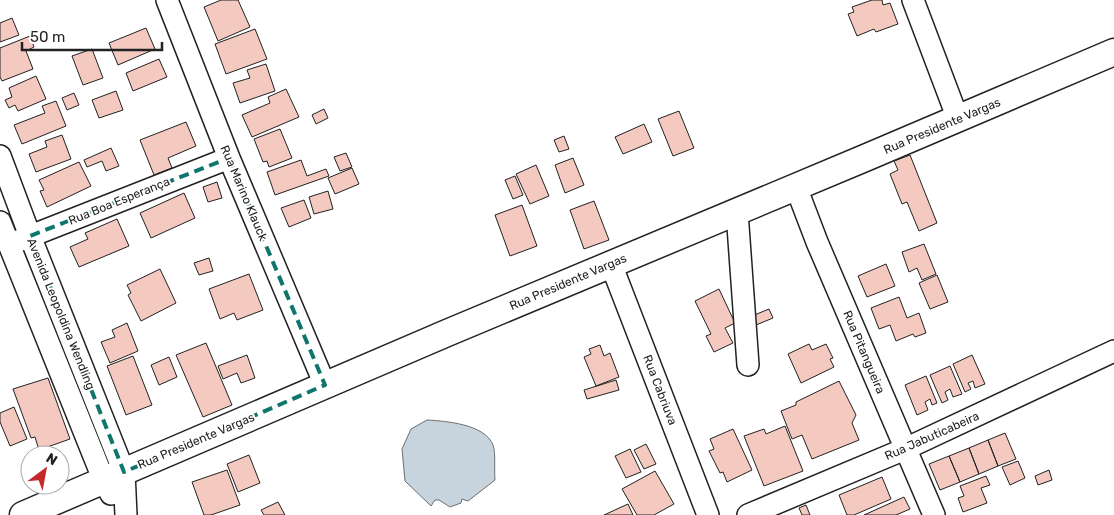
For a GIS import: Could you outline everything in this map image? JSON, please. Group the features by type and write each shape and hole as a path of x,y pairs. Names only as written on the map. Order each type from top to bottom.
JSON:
{"main road":[{"name":"Rua Presidente Vargas","path":"24,515 325,385 796,188 1114,52"}],"street":[{"name":"Rua Marino Klauck","path":"167,0 229,158 325,385"},
{"path":"913,0 958,118"},
{"name":"Avenida Leopoldina Wendling","path":"0,156 114,477"},
{"name":"Rua Boa Esperança","path":"9,245 229,158"},
{"name":"Rua Pitangueira","path":"796,188 817,242 934,515"},
{"path":"737,212 748,365"},
{"name":"Avenida Leopoldina Wendling","path":"0,222 114,477"},
{"name":"Rua Cabriuva","path":"611,264 708,515"},
{"name":"Rua Jabuticabeira","path":"748,515 905,448 1114,351"},
{"path":"114,477 125,515"}],"highlighted area":[{"path":"229,158 325,385 124,472 30,236"}],"shaded area":[{"path":"427,420 444,421 473,428 482,432 493,445 495,480 468,501 462,499 461,503 450,507 439,500 435,500 431,506 405,481 402,449 411,429"}],"building":[{"path":"221,0 238,0 250,27 218,41 204,7"},
{"path":"872,0 882,0 883,5 890,3 898,24 876,32 874,29 857,36 848,14 854,12 852,7"},
{"path":"12,18 19,35 0,42 0,23"},
{"path":"146,28 155,49 118,65 109,43"},
{"path":"255,29 267,59 226,74 215,44"},
{"path":"30,36 34,47 26,51 33,69 2,81 0,77 0,48"},
{"path":"92,49 103,78 83,85 72,56"},
{"path":"159,59 167,77 133,91 126,73"},
{"path":"266,64 275,91 240,103 233,83 250,78 247,70"},
{"path":"36,76 46,99 18,111 15,105 9,108 5,100 12,97 9,88"},
{"path":"286,89 299,117 252,137 242,115 270,103 268,97"},
{"path":"116,91 123,110 99,118 92,100"},
{"path":"74,93 79,105 67,110 62,98"},
{"path":"56,101 66,126 22,144 14,125 45,113 42,106"},
{"path":"324,109 328,118 316,124 312,115"},
{"path":"679,111 694,148 673,156 658,119"},
{"path":"186,122 196,146 168,158 172,168 154,175 140,140"},
{"path":"644,124 652,142 623,154 615,137"},
{"path":"280,129 292,158 269,167 267,161 263,162 254,139"},
{"path":"62,135 71,159 36,172 29,154 47,147 45,141"},
{"path":"564,136 569,149 559,152 554,140"},
{"path":"111,148 119,166 106,171 102,161 87,167 84,160"},
{"path":"346,153 352,167 340,171 334,157"},
{"path":"910,155 937,223 919,231 907,202 902,204 890,174 898,170 894,161"},
{"path":"573,158 584,185 565,193 555,165"},
{"path":"301,160 307,176 326,169 329,176 275,195 267,172"},
{"path":"79,162 91,186 47,207 40,191 44,190 39,180"},
{"path":"536,165 549,196 530,204 516,174"},
{"path":"352,168 359,184 335,194 328,178"},
{"path":"515,176 523,195 513,199 505,180"},
{"path":"217,182 222,198 208,202 203,187"},
{"path":"328,191 333,209 314,214 309,197"},
{"path":"184,193 195,218 151,238 140,213"},
{"path":"304,200 311,218 289,227 281,208"},
{"path":"594,201 609,240 584,249 570,210"},
{"path":"522,205 537,246 510,256 495,215"},
{"path":"117,219 129,246 79,267 70,247 88,239 85,233"},
{"path":"924,244 936,274 922,280 917,268 909,272 902,252"},
{"path":"209,258 213,271 199,275 194,263"},
{"path":"886,264 895,286 867,297 858,276"},
{"path":"160,269 176,303 141,321 128,295 131,293 127,285"},
{"path":"249,274 263,310 237,320 234,313 220,319 209,289"},
{"path":"937,275 948,302 930,309 919,283"},
{"path":"719,289 735,323 725,328 733,343 714,352 706,336 711,334 695,301"},
{"path":"899,297 907,318 919,313 926,333 915,337 913,334 896,341 890,325 879,329 871,308"},
{"path":"769,309 773,318 756,325 752,316"},
{"path":"127,323 138,351 110,363 101,342 115,337 112,330"},
{"path":"206,343 232,405 203,417 176,355"},
{"path":"809,344 812,350 826,344 833,358 830,359 834,367 801,383 788,354"},
{"path":"600,345 604,356 610,353 619,377 596,386 584,357 591,354 589,349"},
{"path":"247,355 255,378 241,383 237,373 223,379 218,366"},
{"path":"972,355 985,384 975,388 973,381 968,383 971,389 965,392 953,364"},
{"path":"133,356 152,405 126,415 107,366"},
{"path":"169,357 177,377 159,385 151,365"},
{"path":"950,366 962,394 953,397 950,389 945,392 948,400 942,403 930,375"},
{"path":"926,376 937,403 932,405 930,399 925,402 928,410 917,415 905,385"},
{"path":"48,378 70,439 53,445 37,445 35,437 31,438 13,389"},
{"path":"616,380 619,390 587,399 584,390"},
{"path":"839,381 856,415 852,423 859,440 812,459 802,435 792,439 781,411 796,405 796,402"},
{"path":"14,407 27,439 10,446 0,422 0,413"},
{"path":"785,426 803,471 764,486 744,436 764,429 766,434"},
{"path":"733,429 752,470 727,482 723,472 720,473 709,451 714,449 710,439"},
{"path":"1005,433 1016,459 998,466 988,440"},
{"path":"988,440 998,466 979,474 969,448"},
{"path":"646,444 656,464 644,469 634,450"},
{"path":"969,448 979,474 960,482 949,456"},
{"path":"630,449 641,472 626,478 615,456"},
{"path":"249,455 260,483 238,492 227,464"},
{"path":"949,456 960,482 940,490 929,464"},
{"path":"1018,461 1025,478 1010,485 1002,467"},
{"path":"227,470 240,505 211,515 204,515 192,482"},
{"path":"1049,470 1052,480 1038,485 1035,476"},
{"path":"655,471 674,504 654,515 637,515 622,489"},
{"path":"986,476 990,485 981,488 987,503 963,512 958,498 964,496 960,486"},
{"path":"882,477 891,499 854,515 847,515 839,495"},
{"path":"904,497 910,509 896,515 864,515"},
{"path":"278,502 285,515 264,515 261,510"},
{"path":"628,504 633,515 604,515"},
{"path":"806,505 810,515 802,515 799,508"}]}
